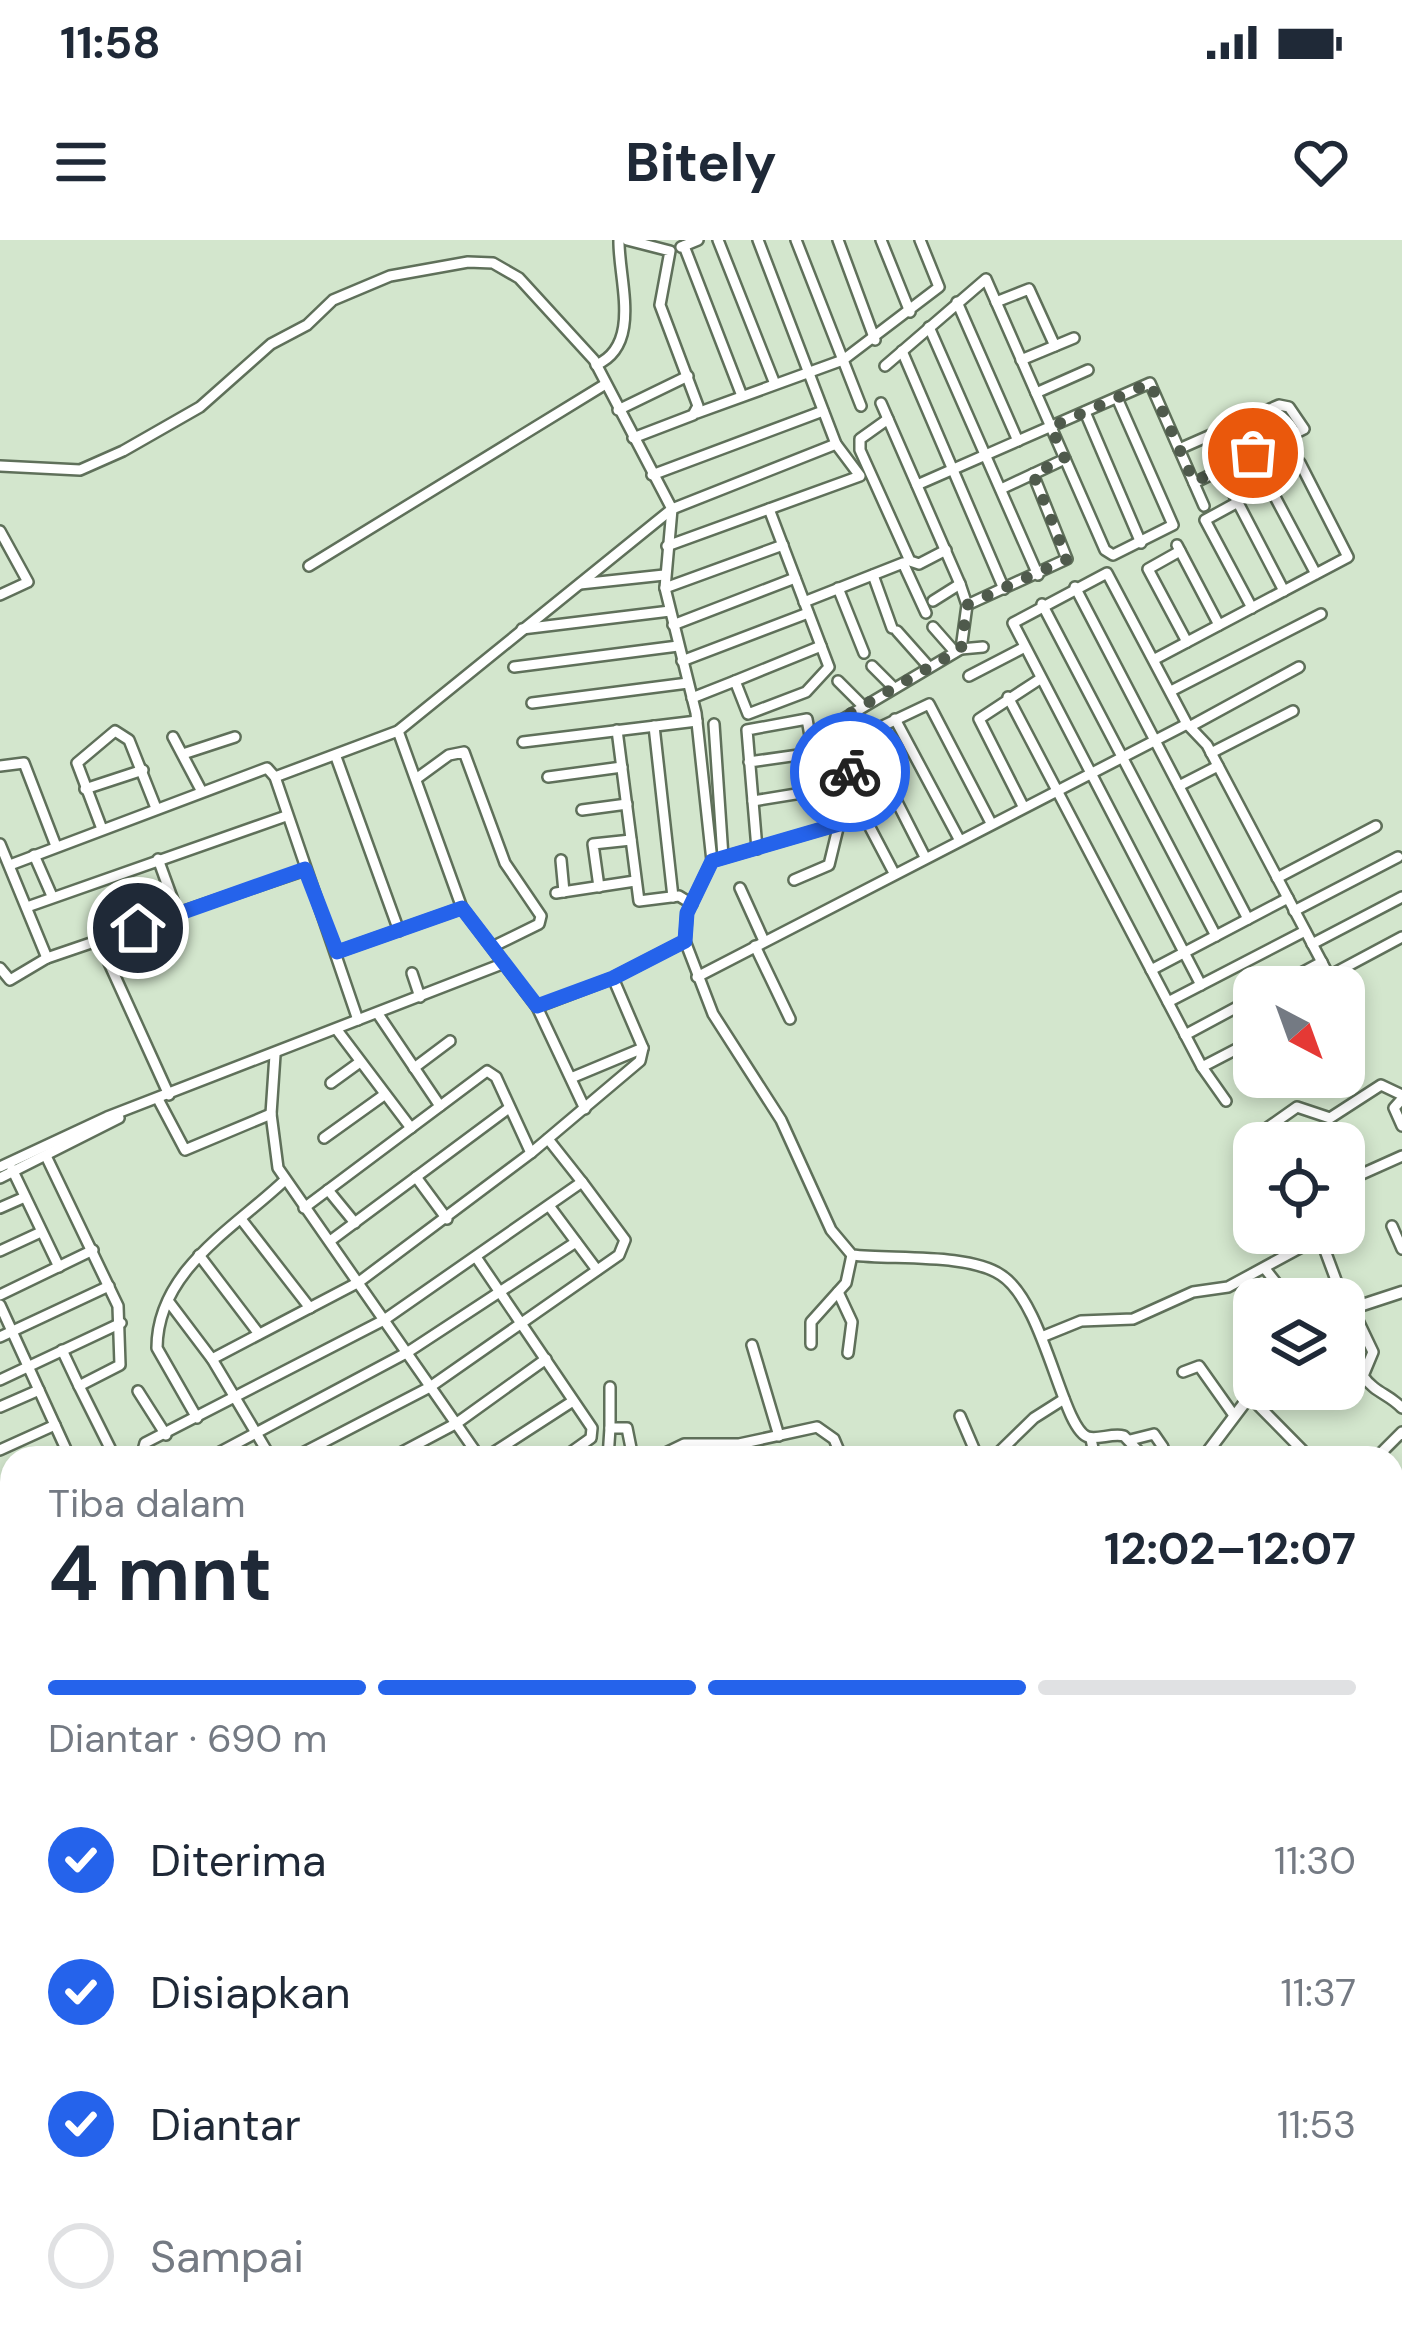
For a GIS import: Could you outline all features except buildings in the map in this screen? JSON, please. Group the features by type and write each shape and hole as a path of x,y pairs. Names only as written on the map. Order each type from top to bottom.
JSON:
{"street":[{"path":"596,364 613,353 620,340 626,304 623,240 670,251 698,240"},
{"path":"718,240 775,384"},
{"path":"668,546 860,476 836,444 758,240"},
{"path":"796,240 861,406"},
{"path":"838,240 875,340"},
{"path":"881,240 910,312"},
{"path":"633,438 843,359 875,340 939,287 920,240"},
{"path":"684,246 742,396"},
{"path":"670,251 660,305 698,412"},
{"path":"0,466 89,467 200,406 272,344 307,325 333,301 390,275 459,263 503,267 596,364 672,509 665,588 697,721 717,859"},
{"path":"885,366 983,278 1109,555 1172,529 1118,398"},
{"path":"996,302 1029,289 1055,346"},
{"path":"957,302 1018,441"},
{"path":"929,327 1039,574"},
{"path":"1022,360 1074,338"},
{"path":"902,351 1004,589"},
{"path":"1036,392 1088,370"},
{"path":"618,410 688,376"},
{"path":"309,566 604,385"},
{"path":"917,485 1152,385 1204,506"},
{"path":"880,403 967,605 958,651"},
{"path":"1179,449 1279,405 1289,407 1304,429 1194,482"},
{"path":"652,475 823,411"},
{"path":"1085,412 1141,543"},
{"path":"888,419 860,439 860,450 910,561 919,564 946,550"},
{"path":"275,777 398,731 672,509 836,444"},
{"path":"1000,489 1065,459"},
{"path":"1155,659 1345,560 1348,553 1300,463 1266,480 1316,574"},
{"path":"967,605 1039,574 1067,555 1033,474"},
{"path":"1252,608 1205,520 1236,499 1284,591"},
{"path":"735,681 748,714 806,692 830,668 769,509"},
{"path":"0,531 28,582 0,595"},
{"path":"665,588 783,545"},
{"path":"1187,642 1148,568 1179,548 1219,625"},
{"path":"682,661 903,563 926,614"},
{"path":"1201,985 1012,623 1107,573 1189,725 1211,753 1324,966"},
{"path":"575,584 664,574"},
{"path":"873,575 895,630 929,667"},
{"path":"673,625 795,578"},
{"path":"933,601 960,584"},
{"path":"1075,587 1248,919"},
{"path":"838,588 864,653"},
{"path":"1042,604 1216,936"},
{"path":"517,630 670,611"},
{"path":"1171,691 1321,614"},
{"path":"954,622 966,618"},
{"path":"933,627 958,651"},
{"path":"514,667 678,646"},
{"path":"692,698 821,646"},
{"path":"794,880 829,865 851,785 840,721 958,651 983,647"},
{"path":"969,676 1023,648"},
{"path":"872,666 894,688"},
{"path":"697,977 1299,667"},
{"path":"1023,806 980,719 1040,680"},
{"path":"838,681 863,706"},
{"path":"532,703 688,682"},
{"path":"1008,697 1202,1067 1226,1101"},
{"path":"926,856 866,741 895,718 929,704 991,823"},
{"path":"1211,753 1293,711"},
{"path":"895,718 959,839"},
{"path":"524,742 697,721"},
{"path":"749,762 813,753 809,721 748,728 749,762 757,849"},
{"path":"714,724 717,859 692,904 685,941 713,1014 781,1120 831,1230 853,1255 991,1270 1014,1286 1044,1336 1076,1428 1093,1446"},
{"path":"655,726 673,897"},
{"path":"617,730 638,901 673,897 692,904"},
{"path":"102,829 85,789 79,759 115,731 129,740 156,808"},
{"path":"398,731 462,908 537,1006 585,1108"},
{"path":"173,737 201,790"},
{"path":"183,754 235,737"},
{"path":"416,779 449,755 464,752 505,862 541,916 539,924 492,947"},
{"path":"336,757 399,931"},
{"path":"0,766 24,763 56,846"},
{"path":"1179,786 1218,766"},
{"path":"548,777 622,767"},
{"path":"10,865 263,768 275,777 358,1020"},
{"path":"85,789 143,770"},
{"path":"753,801 851,785"},
{"path":"582,810 627,804"},
{"path":"27,907 286,816"},
{"path":"864,816 894,873"},
{"path":"717,859 839,824"},
{"path":"1277,878 1376,826"},
{"path":"599,887 593,844 631,840"},
{"path":"0,844 47,958"},
{"path":"34,855 52,896"},
{"path":"1294,910 1398,857"},
{"path":"158,859 178,914"},
{"path":"561,860 560,892 635,881"},
{"path":"1,972 10,980 47,958 305,869"},
{"path":"740,888 790,1019"},
{"path":"1312,944 1402,897"},
{"path":"1151,970 1288,898"},
{"path":"337,952 462,908"},
{"path":"1168,1002 1305,931"},
{"path":"1348,966 1402,937"},
{"path":"99,941 185,1150 271,1114"},
{"path":"537,1006 613,978 685,941"},
{"path":"1315,966 1322,962"},
{"path":"0,1178 8,1167 123,1114 502,964"},
{"path":"412,973 419,998"},
{"path":"212,1359 359,1282 531,1153 640,1061 643,1048 613,978"},
{"path":"1185,1035 1233,1009"},
{"path":"378,1014 440,1106"},
{"path":"337,1030 411,1128"},
{"path":"414,1068 449,1042"},
{"path":"571,1078 643,1048"},
{"path":"1202,1067 1233,1051"},
{"path":"275,1055 273,1149 285,1180 473,1446"},
{"path":"331,1084 360,1062"},
{"path":"304,1208 488,1071 496,1077 531,1153"},
{"path":"1276,1122 1297,1107 1330,1118 1381,1085 1402,1097 1394,1108 1402,1126"},
{"path":"324,1138 384,1095"},
{"path":"330,1240 509,1108"},
{"path":"8,1167 46,1156 123,1114"},
{"path":"316,1446 430,1387 626,1247 548,1139"},
{"path":"46,1156 93,1250 121,1323 120,1365 80,1386"},
{"path":"1365,1173 1402,1156"},
{"path":"8,1167 58,1267"},
{"path":"416,1178 446,1219"},
{"path":"196,1418 158,1348 169,1301 199,1255 285,1180"},
{"path":"142,1446 384,1320 582,1182"},
{"path":"328,1190 355,1222"},
{"path":"0,1208 25,1196"},
{"path":"550,1207 598,1270"},
{"path":"241,1219 310,1308"},
{"path":"1391,1226 1402,1249"},
{"path":"0,1251 41,1232"},
{"path":"230,1446 408,1352 576,1242"},
{"path":"0,1295 93,1250"},
{"path":"1044,1336 1081,1321 1133,1319 1193,1292 1228,1287 1290,1254"},
{"path":"199,1255 260,1334"},
{"path":"811,1344 814,1314 850,1276 853,1255"},
{"path":"476,1257 592,1428 581,1446"},
{"path":"1266,1270 1272,1278"},
{"path":"0,1337 109,1286"},
{"path":"838,1292 852,1322 848,1353"},
{"path":"1365,1301 1402,1292"},
{"path":"169,1301 212,1359 265,1446"},
{"path":"0,1305 65,1446"},
{"path":"0,1379 121,1323"},
{"path":"1365,1338 1373,1352 1365,1371"},
{"path":"752,1345 779,1436"},
{"path":"62,1350 109,1446"},
{"path":"414,1446 457,1423 546,1359"},
{"path":"1183,1372 1199,1366 1233,1414"},
{"path":"1365,1378 1402,1408"},
{"path":"609,1446 610,1387"},
{"path":"0,1407 39,1390"},
{"path":"138,1390 166,1435"},
{"path":"1005,1446 1034,1418 1064,1399"},
{"path":"501,1446 573,1401"},
{"path":"1212,1446 1237,1410"},
{"path":"1267,1410 1299,1446"},
{"path":"960,1416 973,1446"},
{"path":"9,1446 55,1425"},
{"path":"610,1428 627,1428 631,1446"},
{"path":"671,1446 739,1444 824,1429 835,1446"},
{"path":"1091,1439 1108,1434 1130,1440 1154,1434 1162,1446"},
{"path":"1130,1440 1135,1446"},
{"path":"698,1442 698,1446"}],"way so far":[{"path":"850,772 842,718 961,649 967,605 1067,559 1033,474 1065,459 1051,427 1150,383 1194,482 1253,453"}],"route":[{"path":"138,928 305,869 337,952 462,908 537,1006 613,978 685,941 687,913 712,861 839,824 851,785 850,772"}]}
